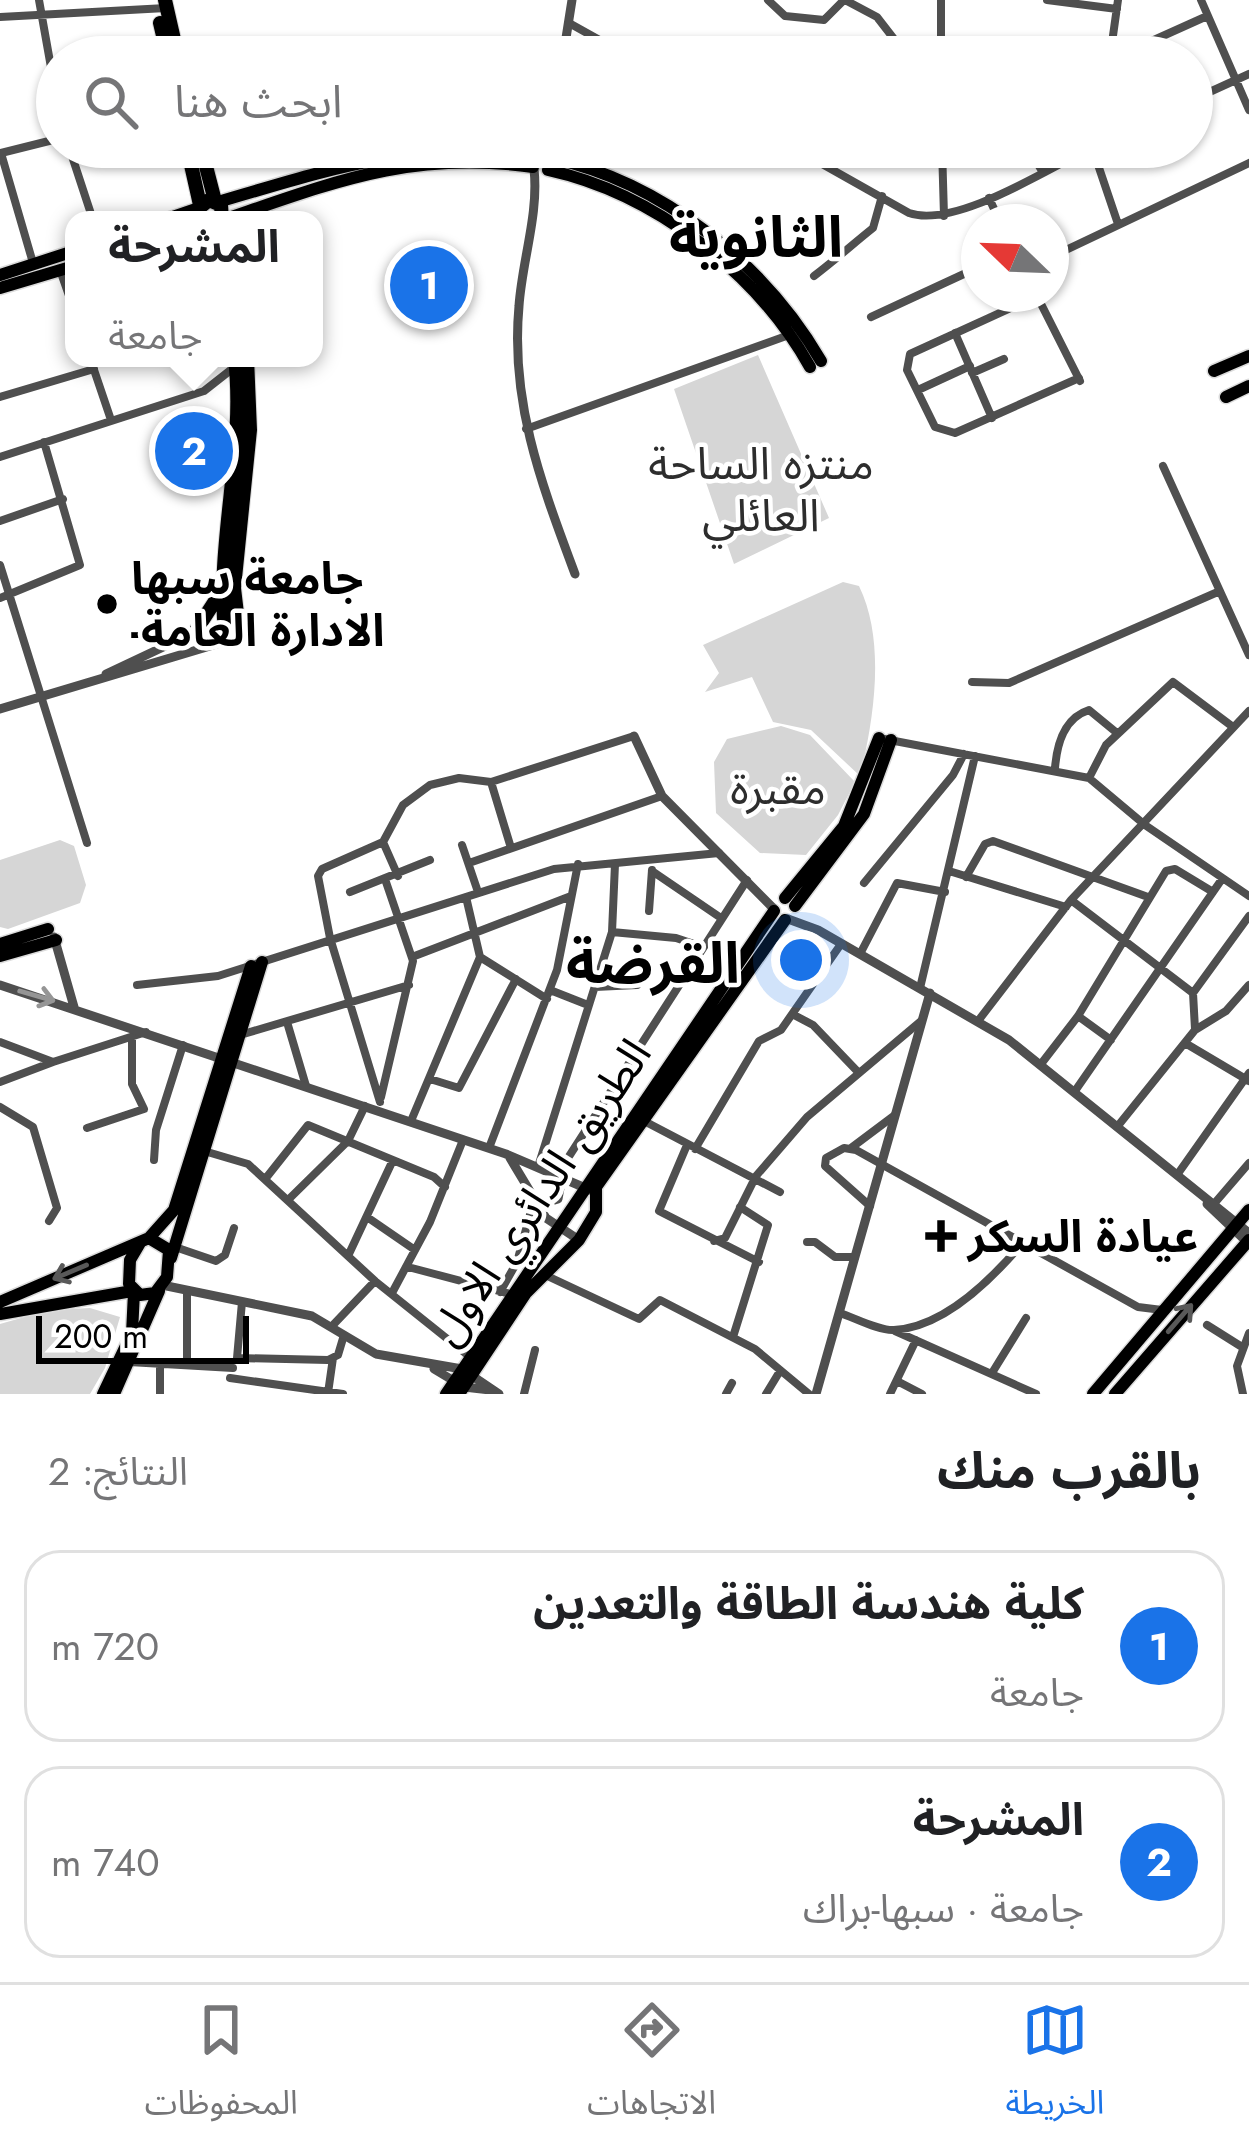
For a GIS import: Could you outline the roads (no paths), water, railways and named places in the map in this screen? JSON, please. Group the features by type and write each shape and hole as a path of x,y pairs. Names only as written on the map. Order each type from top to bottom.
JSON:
{"highway":[{"path":"161,4 165,36"},
{"path":"161,4 171,36"},
{"path":"194,168 206,207"},
{"path":"203,168 206,207"},
{"path":"231,629 221,591 239,367"},
{"path":"231,629 250,430 240,367"},
{"path":"195,632 221,591"}],"main road":[{"path":"206,207 346,168"},
{"path":"249,211 380,168"},
{"path":"559,168 662,215 794,332 815,364"},
{"path":"0,275 65,254"},
{"path":"0,288 65,269"},
{"path":"1214,371 1249,356"},
{"path":"1226,398 1249,386"},
{"name":"الطريق الدائري الاول","path":"589,1190 844,826 885,739"},
{"name":"الطريق الدائري الاول","path":"461,1379 505,1293 644,1121 785,909"},
{"path":"0,944 52,934"},
{"path":"0,956 52,934"},
{"path":"227,1059 240,1035 256,964"},
{"path":"114,1394 173,1253 198,1151 256,964"},
{"path":"104,1394 132,1333 128,1270 144,1240 174,1210 198,1151"},
{"name":"الطريق الدائري الاول","path":"461,1379 543,1274 579,1240 596,1212 589,1190"},
{"path":"1212,1208 1218,1246"},
{"path":"1115,1394 1231,1259 1245,1238 1249,1210"},
{"path":"1093,1394 1218,1246 1245,1238"},
{"path":"0,1302 144,1240 165,1243 173,1253"},
{"path":"0,1314 133,1292 148,1296 161,1286"}],"street":[{"path":"39,0 46,36"},
{"path":"567,36 572,0"},
{"path":"768,0 785,16 824,20 845,0 877,16 892,36"},
{"path":"941,0 941,36"},
{"path":"1047,0 1118,4 1115,36"},
{"path":"1201,0 1249,110"},
{"path":"0,17 161,4"},
{"path":"1161,36 1205,17"},
{"path":"569,23 592,36"},
{"path":"1213,90 1249,74"},
{"path":"34,265 0,153 36,144"},
{"path":"1069,247 1249,163"},
{"path":"76,168 90,211"},
{"path":"541,168 518,308 525,430 575,574"},
{"path":"831,168 916,215 944,216 1048,168"},
{"path":"943,168 944,216"},
{"path":"1100,168 1118,224"},
{"path":"814,276 838,257 847,242 873,228 882,196"},
{"path":"988,198 991,204"},
{"path":"871,317 961,275"},
{"path":"1000,312 910,355 907,370 944,434 1080,380 1045,312"},
{"path":"525,430 794,332"},
{"path":"955,333 992,418"},
{"path":"918,391 1004,359"},
{"path":"204,391 231,367"},
{"path":"0,397 94,369 111,420"},
{"path":"0,457 204,391 223,392 237,404"},
{"path":"5,596 80,566 44,442"},
{"path":"1163,466 1249,655"},
{"path":"0,521 63,500"},
{"path":"0,565 5,596 87,843"},
{"path":"972,682 1009,683 1220,591"},
{"path":"106,674 195,632 231,629"},
{"path":"0,709 231,629"},
{"path":"1089,778 1099,754 1117,733 1177,681 1233,727"},
{"path":"1055,768 1060,738 1076,715 1089,710 1117,733"},
{"path":"978,1021 1068,904 1249,711"},
{"path":"380,1107 330,938 318,876 322,868 383,842 403,805 430,785 459,778 491,782 634,736 662,796 749,882 818,930 978,1021 1041,1064 1245,1238"},
{"path":"885,739 1089,778 1145,826 1249,896"},
{"path":"864,883 953,775 964,754"},
{"path":"543,1274 639,1319 660,1300 733,1337 812,1394 840,1313 921,1021 976,756"},
{"path":"491,782 511,848"},
{"path":"469,863 662,796"},
{"path":"966,877 985,844 993,841 1148,897"},
{"path":"383,842 398,876"},
{"path":"462,845 478,892"},
{"path":"137,985 199,979 256,964 578,864 652,867 719,854"},
{"path":"350,892 430,860"},
{"path":"489,1148 549,994 578,864"},
{"path":"538,1167 612,932 614,864"},
{"path":"649,910 652,867"},
{"path":"652,867 721,918"},
{"path":"1041,1064 1078,1016 1148,897 1172,868 1213,892"},
{"path":"949,872 1068,904 1193,993"},
{"path":"1075,1091 1222,879"},
{"path":"380,1107 410,984 412,957 386,881"},
{"path":"536,1202 558,1199 560,1176 721,918 749,882"},
{"path":"860,954 897,883 945,892"},
{"path":"412,957 478,936 571,896"},
{"path":"411,1121 480,956 466,897"},
{"path":"1195,1030 1193,993 1249,916"},
{"path":"612,932 676,938 703,947"},
{"path":"52,934 74,1007"},
{"path":"759,1262 659,1211 691,1147 759,1041 781,1030 794,1015 841,944"},
{"path":"480,956 549,994 588,1005"},
{"path":"430,1079 459,1088 516,979"},
{"path":"240,1035 410,984"},
{"path":"0,985 365,1106 380,1107 589,1190"},
{"path":"595,987 638,985"},
{"path":"1117,1127 1195,1030 1226,1011 1249,986"},
{"path":"794,1015 813,1024 859,1072"},
{"path":"1078,1016 1111,1040"},
{"path":"714,1240 725,1238 756,1176 823,1100 921,1021"},
{"path":"287,1022 306,1086"},
{"path":"0,1082 147,1032"},
{"path":"87,1128 144,1109 132,1084 132,1037"},
{"path":"0,1042 53,1062"},
{"path":"1176,1176 1247,1078 1185,1043"},
{"path":"154,1160 156,1130 184,1044"},
{"path":"290,1198 348,1141 365,1106"},
{"path":"0,1107 33,1127 57,1208 49,1221"},
{"path":"870,1206 825,1166 826,1158 849,1148 895,1115"},
{"path":"644,1121 780,1192"},
{"path":"266,1178 308,1126 445,1186"},
{"path":"392,1293 463,1140"},
{"path":"849,1148 1138,1306 1164,1310"},
{"path":"198,1151 234,1158 290,1198 392,1293 461,1379"},
{"path":"506,1154 555,1228 579,1240"},
{"path":"348,1256 393,1160"},
{"path":"1212,1208 1249,1163"},
{"path":"408,1267 505,1293 536,1202"},
{"path":"733,1337 768,1225 740,1207"},
{"path":"367,1217 415,1250"},
{"path":"173,1253 217,1261 225,1255 234,1228"},
{"path":"893,1330 968,1299 1024,1241"},
{"path":"807,1242 835,1257 855,1257"},
{"path":"333,1325 376,1281"},
{"path":"161,1286 333,1325 376,1354 433,1368 497,1393"},
{"path":"188,1291 188,1364"},
{"path":"225,1394 242,1302"},
{"path":"1138,1306 1150,1326"},
{"path":"840,1313 893,1330 1036,1394"},
{"path":"992,1373 1026,1318"},
{"path":"1207,1325 1242,1347"},
{"path":"1245,1391 1237,1366 1249,1333"},
{"path":"328,1392 333,1358 344,1334"},
{"path":"890,1394 916,1340"},
{"path":"524,1394 535,1351"},
{"path":"233,1368 333,1358"},
{"path":"129,1362 233,1368 343,1394"},
{"path":"160,1363 160,1394"},
{"path":"766,1394 780,1371"},
{"path":"897,1381 922,1394"},
{"path":"726,1394 732,1383"}],"place":[{"name":"كلية هندسة الطاقة والتعدين","path":"429,285"},
{"name":"المشرحة","path":"194,451"},
{"name":"جامعة سبها -الادارة العامة","path":"107,604"},
{"name":"عيادة السكر","path":"941,1236"}],"district":[{"name":"الثانوية","path":"756,237"},
{"name":"القرضة","path":"653,963"}],"park label":[{"name":"منتزه الساحة العائلي","path":"761,489"},
{"name":"مقبرة","path":"778,788"}]}
